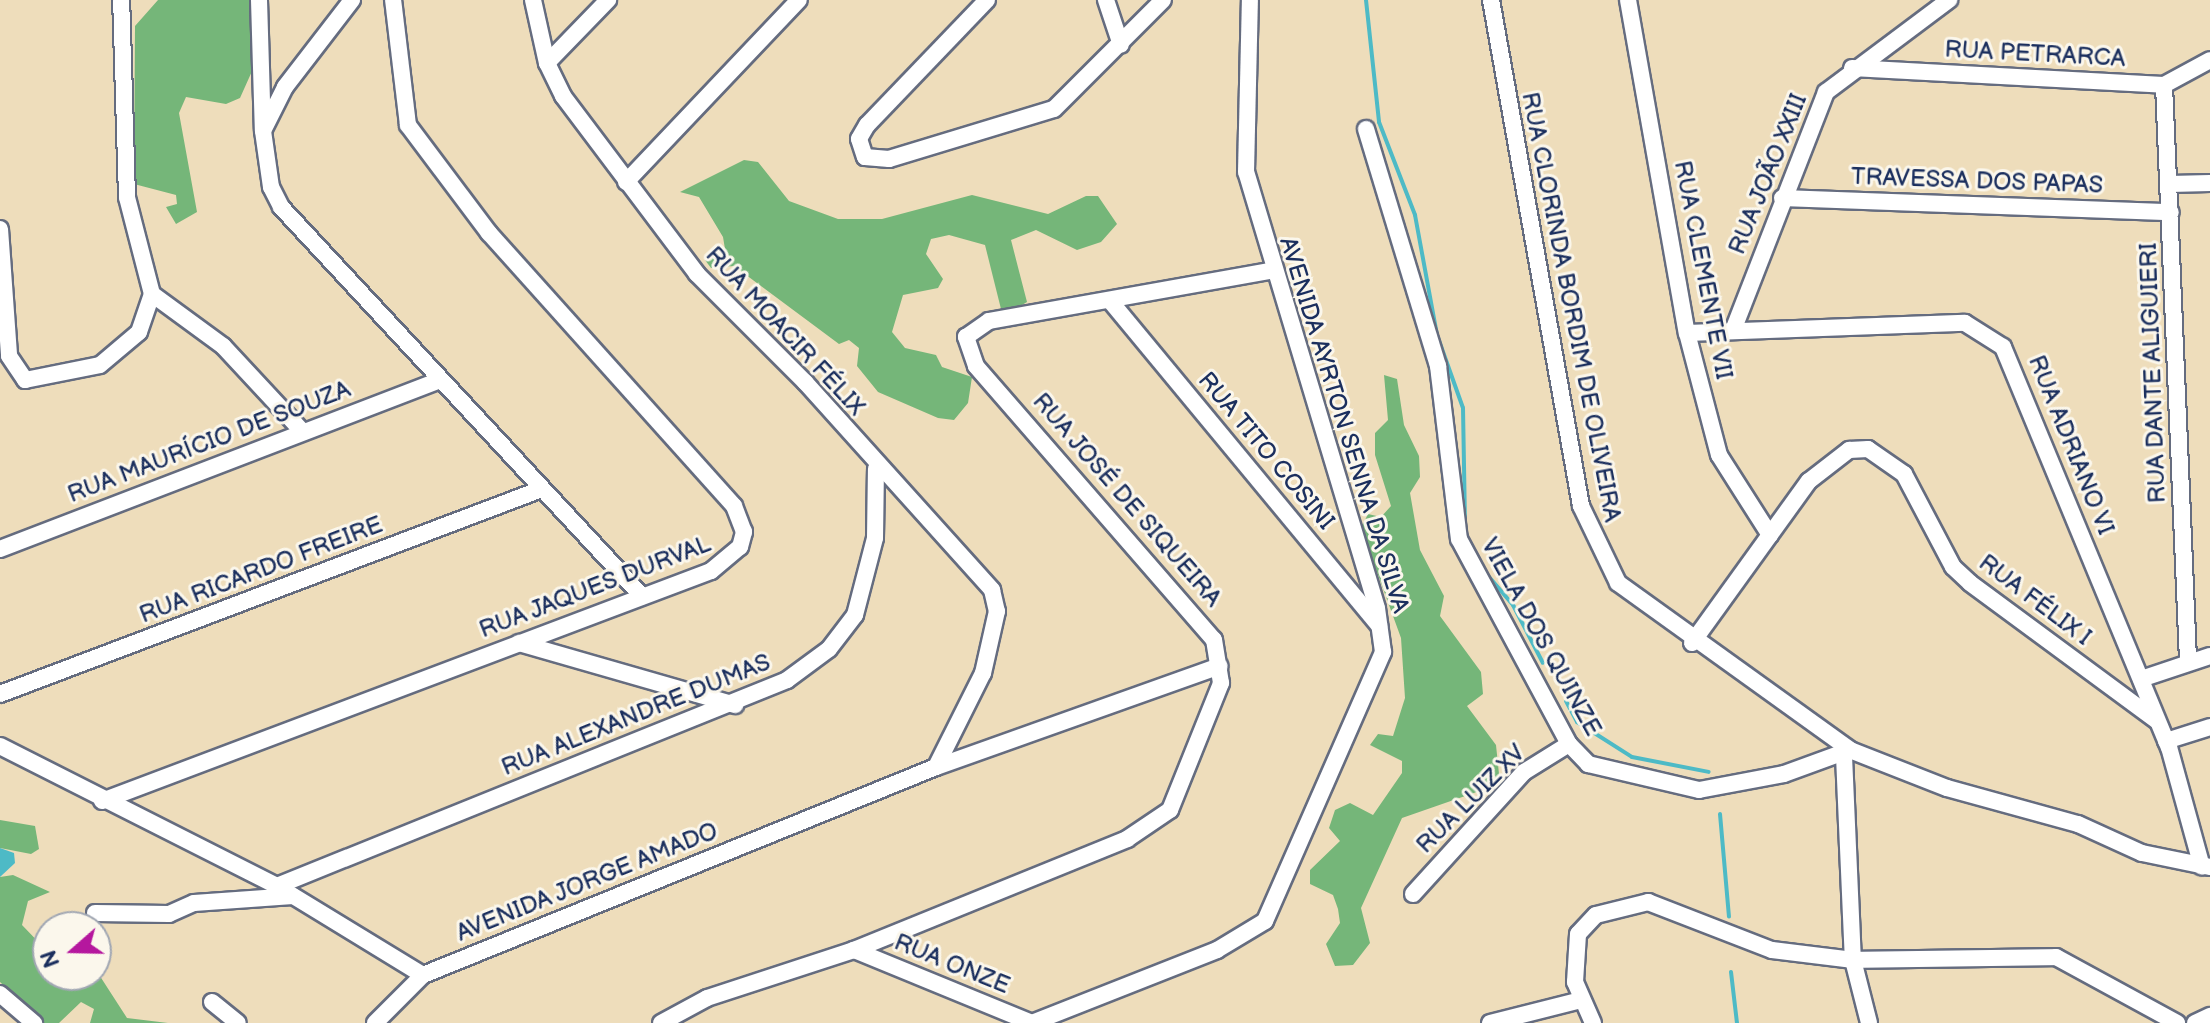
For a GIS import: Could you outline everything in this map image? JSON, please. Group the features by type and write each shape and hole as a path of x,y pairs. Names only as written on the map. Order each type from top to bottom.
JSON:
{"street":[{"path":"0,229 9,356 25,380 100,365 139,332 152,294 127,197 121,0"},
{"path":"259,0 263,131 281,207 437,381 642,596"},
{"path":"263,131 285,87 352,0"},
{"name":"RUA JAQUES DURVAL","path":"102,801 642,596 729,560 740,547 741,518 427,154 399,98 393,0"},
{"name":"RUA MOACIR FÉLIX","path":"533,0 547,63 626,182 713,294 805,382 876,469 972,562 997,611 983,673 936,767"},
{"path":"547,63 608,0"},
{"path":"626,182 799,0"},
{"path":"987,0 867,125 859,139 865,157 889,159 1054,109 1163,0"},
{"path":"1106,0 1121,45"},
{"name":"AVENIDA AYRTON SENNA DA SILVA","path":"1032,1023 1217,950 1265,921 1374,684 1382,630 1271,271 1246,172 1250,0"},
{"name":"RUA CLORINDA BORDIM DE OLIVEIRA","path":"1491,0 1590,534 1618,583 1692,643 1847,753 1947,788 2078,824 2142,853 2206,867"},
{"name":"RUA CLEMENTE VII","path":"1628,0 1687,333 1719,455 1770,535"},
{"name":"RUA JOÃO XXIII","path":"1734,328 1782,198 1826,92 1852,68 1949,0"},
{"path":"2164,85 2210,60"},
{"name":"RUA PETRARCA","path":"1852,68 2164,85"},
{"name":"RUA DANTE ALIGUIERI","path":"2164,85 2188,660"},
{"name":"VIELA DOS QUINZE","path":"1366,129 1438,366 1459,539 1569,744 1588,764 1699,790 1847,753"},
{"path":"2170,184 2210,183"},
{"name":"TRAVESSA DOS PAPAS","path":"1782,198 2171,212"},
{"name":"RUA JOSÉ DE SIQUEIRA","path":"661,1023 707,998 854,950 1154,825 1170,810 1210,723 1220,666 1203,619 967,348 974,327 989,321 1112,303 1271,271"},
{"path":"152,294 223,346 301,430"},
{"name":"RUA TITO COSINI","path":"1112,303 1382,630"},
{"name":"RUA ADRIANO VI","path":"1687,333 1734,328 1785,333 1965,323 2003,347 2166,741 2206,867"},
{"name":"RUA MAURÍCIO DE SOUZA","path":"0,549 301,430 437,381"},
{"name":"RUA FÉLIX I","path":"1692,643 1770,535 1830,461 1868,449 1888,457 1970,583 2157,721"},
{"name":"RUA ALEXANDRE DUMAS","path":"277,886 735,705 829,649 855,615 875,538 876,469"},
{"name":"RUA RICARDO FREIRE","path":"0,694 539,490"},
{"path":"519,643 735,705"},
{"path":"2141,679 2188,660 2210,656"},
{"name":"AVENIDA JORGE AMADO","path":"423,975 936,767 1220,666"},
{"path":"2166,741 2210,727"},
{"name":"RUA LUIZ XV","path":"1413,894 1524,772 1569,744"},
{"path":"0,746 102,801 277,886 423,975 375,1023"},
{"path":"1847,753 1853,960 1869,1023"},
{"path":"112,913 169,914 194,903 293,896"},
{"path":"1593,1023 1581,1000 1573,967 1578,934 1621,904 1648,902 1772,950 1853,960 2056,957 2177,1023"},
{"name":"RUA ONZE","path":"854,950 1032,1023"},
{"path":"0,994 34,1023"},
{"path":"1490,1023 1581,1000"},
{"path":"212,1002 238,1023"},
{"path":"2195,1023 2210,1016"}],"green space":[{"path":"158,0 251,0 253,69 240,98 226,104 186,97 179,113 197,212 176,224 166,207 177,204 176,195 134,184 135,26"},
{"path":"744,160 758,162 789,201 838,219 882,219 972,195 1048,214 1086,196 1098,196 1117,224 1101,242 1077,250 1036,230 1011,240 1027,302 1012,311 1001,309 985,245 949,235 931,239 926,254 943,279 938,288 903,295 892,332 905,348 936,355 942,367 972,377 968,403 954,420 938,418 878,392 857,366 859,348 849,340 839,344 734,266 711,268 705,260 725,249 723,237 699,197 680,192"},
{"path":"1384,375 1397,379 1404,425 1419,456 1420,477 1410,493 1420,550 1444,596 1440,616 1481,672 1483,694 1467,706 1496,745 1499,774 1491,787 1402,818 1361,908 1370,943 1353,965 1335,966 1326,944 1340,923 1338,909 1333,895 1310,884 1310,870 1340,841 1329,828 1335,810 1350,803 1373,815 1402,773 1402,761 1370,745 1378,734 1393,736 1405,698 1401,638 1361,528 1368,514 1381,517 1391,506 1375,455 1375,433 1388,420"},
{"path":"0,820 35,826 39,849 31,854 0,848"},
{"path":"13,875 50,892 28,901 22,925 32,935 32,991 110,991 127,1018 168,1023 90,1023 94,1009 81,1002 59,1023 43,1023 0,982 0,877"}],"water":[{"path":"0,848 14,853 15,863 0,877"}],"waterway":[{"path":"1366,0 1379,122 1415,215 1437,335 1463,408 1465,523"},
{"path":"1484,571 1513,605 1543,663"},
{"path":"1566,701 1577,722 1632,757 1709,772"},
{"path":"1720,814 1729,917"},
{"path":"1731,972 1737,1023"}]}
